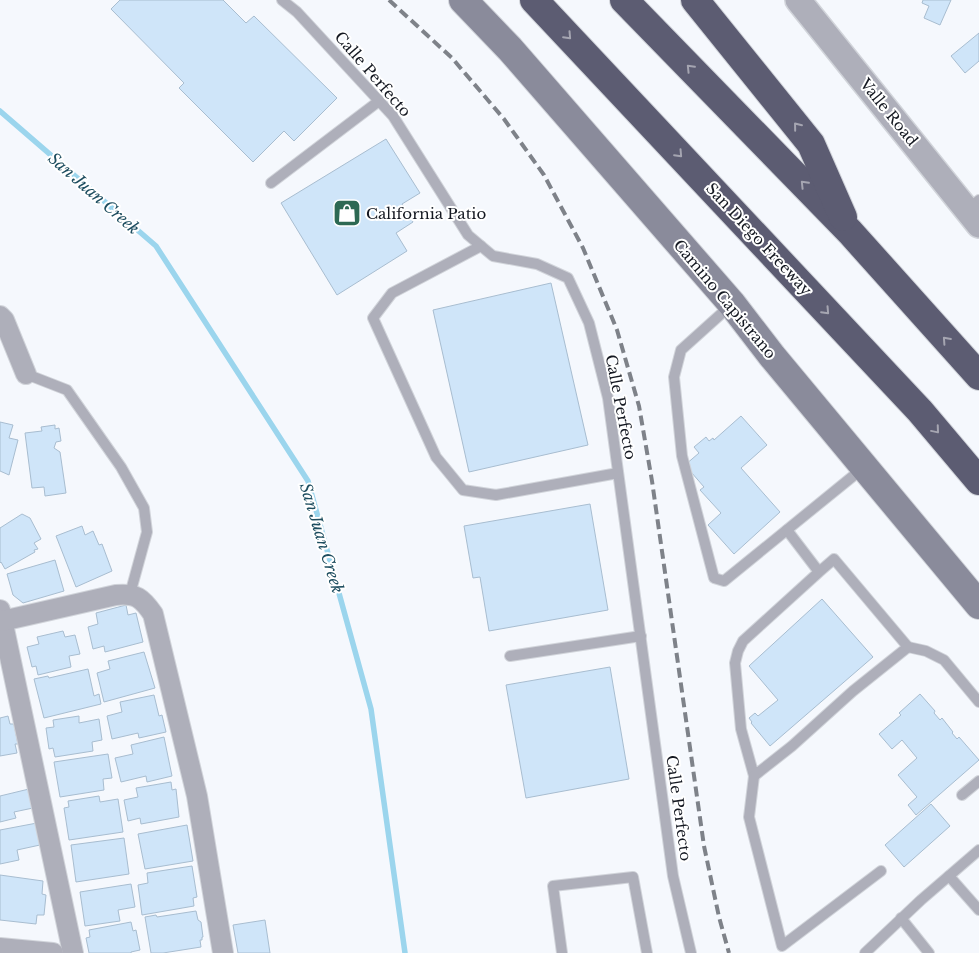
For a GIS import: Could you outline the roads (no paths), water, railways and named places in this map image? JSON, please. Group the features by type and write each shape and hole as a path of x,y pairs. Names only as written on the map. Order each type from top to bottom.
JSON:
{"highway":[{"name":"San Diego Freeway","path":"534,0 920,411 979,481"},
{"path":"624,0 850,232 979,376"},
{"path":"695,0 811,144 850,232"}],"main road":[{"name":"Camino Capistrano","path":"462,0 510,48 732,304 778,364 979,605"}],"street":[{"name":"Valle Road","path":"798,0 975,212"},
{"path":"3,328 26,374"},
{"path":"73,953 1,615 130,594 144,602 153,614 197,796 223,953"},
{"path":"0,948 53,953"}],"lane":[{"name":"Calle Perfecto","path":"282,0 298,12 393,116 468,235 493,256 537,264 568,278 589,323 608,398 673,876 691,953"},
{"path":"271,183 379,101"},
{"path":"481,246 392,293 373,318 436,457 463,490 496,495 618,473"},
{"path":"732,304 681,350 674,377 682,456 714,578 724,581 864,468"},
{"path":"26,374 67,390 121,467 144,508 147,532 130,594"},
{"path":"787,530 818,572"},
{"path":"881,871 782,946 749,817 754,776 741,729 735,663 743,641 834,559 908,647 926,651 944,660 979,702"},
{"path":"510,656 641,636"},
{"path":"754,776 792,746 853,691 908,647"},
{"path":"962,795 979,781"},
{"path":"864,953 979,850"},
{"path":"949,876 979,910"},
{"path":"562,953 553,886 633,877 647,953"},
{"path":"901,918 929,953"}],"waterway":[{"name":"San Juan Creek","path":"0,111 156,246 308,481 371,709 405,953"}],"railway":[{"path":"389,0 452,58 504,119 544,175 583,248 617,330 639,406 652,481 704,846 719,917 729,953"}],"place":[{"name":"California Patio","path":"347,213"}]}
